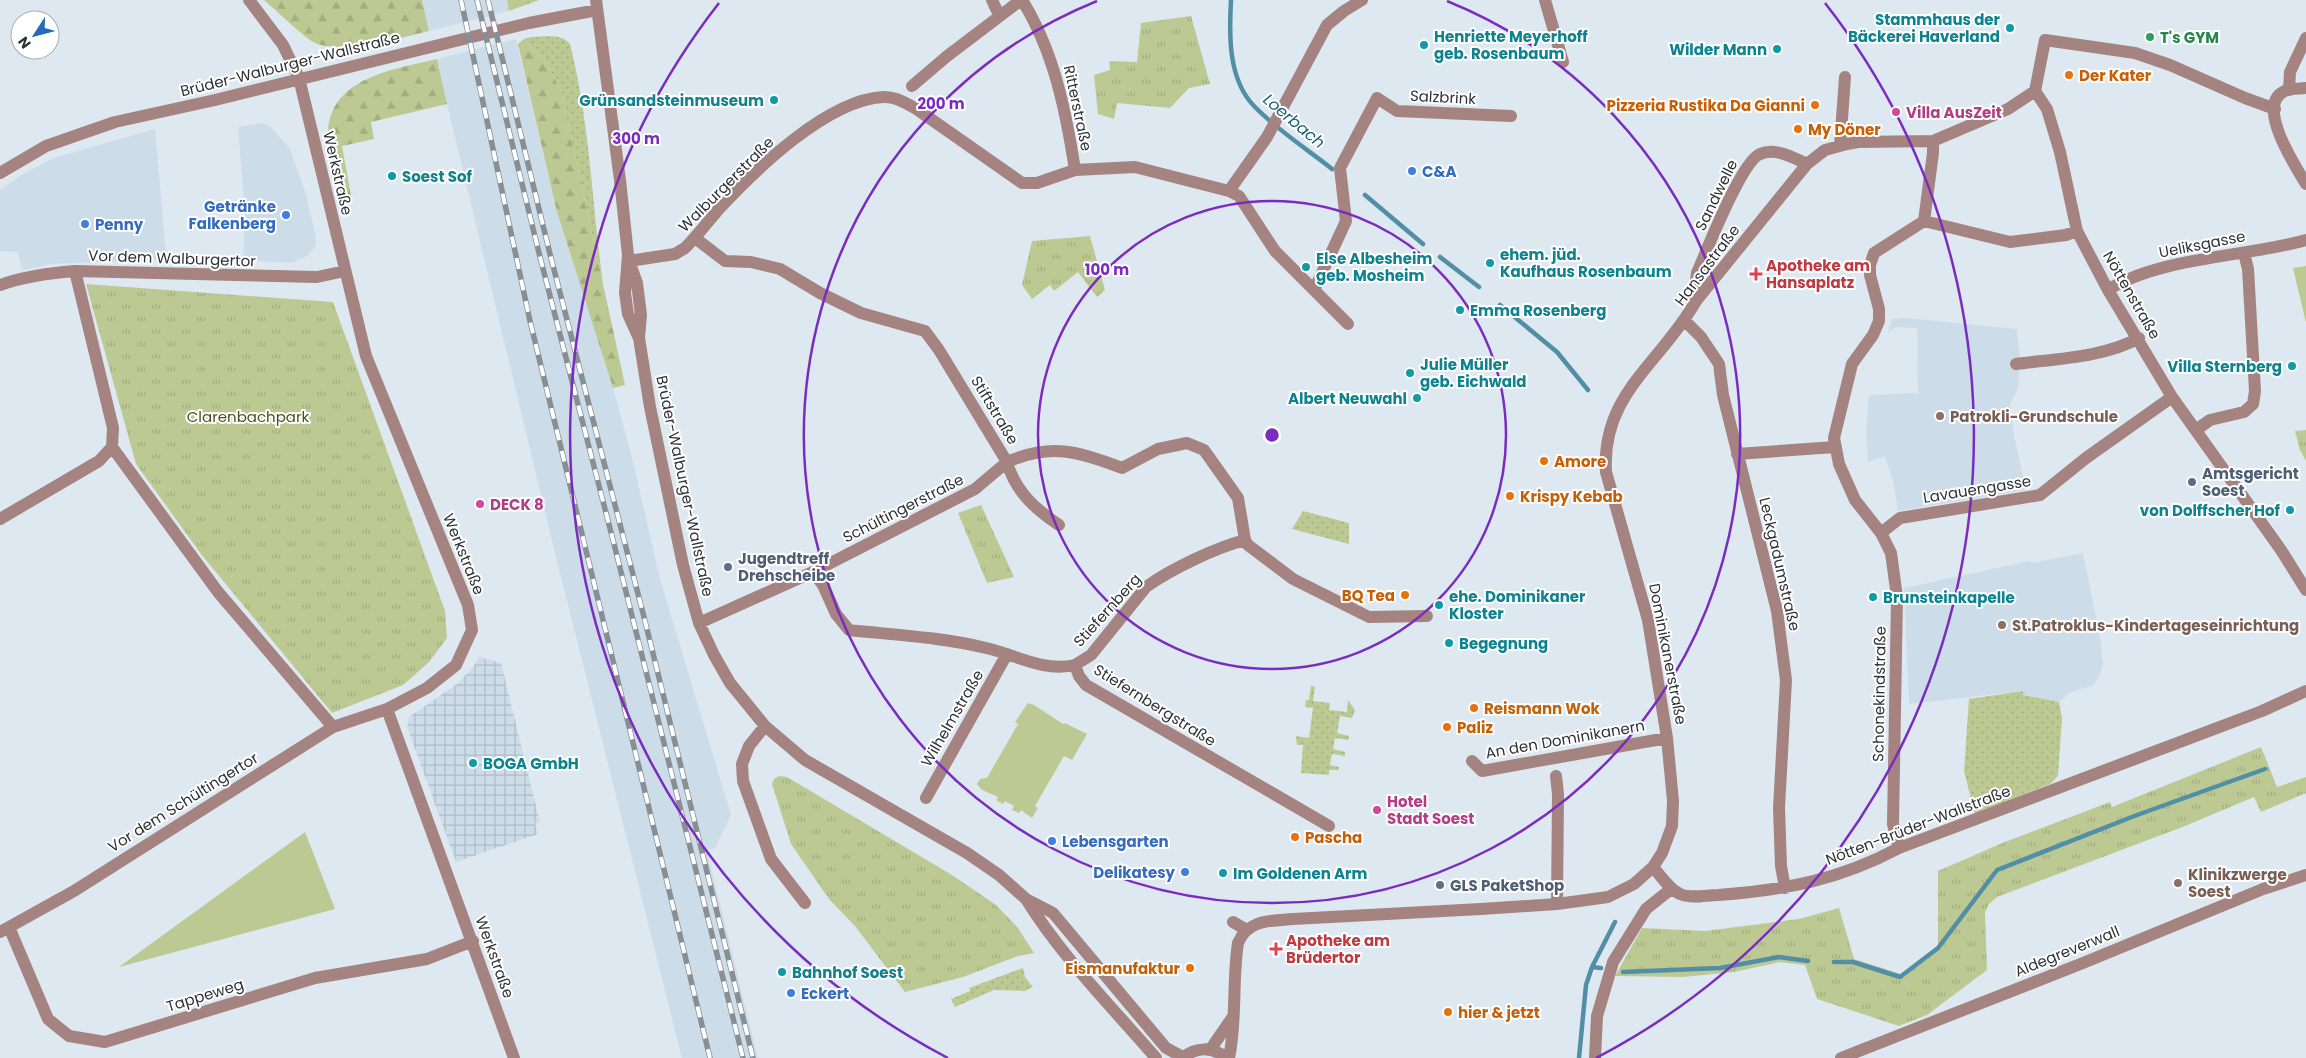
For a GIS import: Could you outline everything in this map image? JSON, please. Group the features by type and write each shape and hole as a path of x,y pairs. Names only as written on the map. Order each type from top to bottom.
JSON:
{"street":[{"name":"Werkstraße","path":"250,0 283,45 299,78 366,356 468,605 472,630 456,665 427,688 387,709 514,1058"},
{"path":"992,0 999,15"},
{"path":"912,86 999,15 1022,0"},
{"name":"Ritterstraße","path":"1022,0 1030,13 1055,70 1075,170"},
{"path":"1348,324 1274,251 1239,196 1229,191 1267,137 1327,25 1344,11 1362,0"},
{"path":"1545,0 1563,62"},
{"name":"Brüder-Walburger-Wallstraße","path":"0,173 46,146 115,122 529,23 596,5 620,180 628,260 637,283 641,315 639,338 650,407 690,595 699,623 714,655 730,683 765,726 805,760 966,853 998,875 1026,899 1053,913 1166,1048 1182,1058"},
{"path":"2289,90 2290,72 2306,38"},
{"path":"2077,231 2066,235 2010,242 1924,222 1934,153 1933,141 2008,109 2035,91 2045,40 2135,53 2170,65 2274,109"},
{"path":"1840,146 1844,77"},
{"path":"2306,88 2282,92 2276,98 2274,109 2275,120 2285,149 2306,184"},
{"name":"Nöttenstraße","path":"2035,91 2047,109 2060,152 2077,231 2108,290 2139,338 2172,397 2281,550 2306,590"},
{"name":"Walburgerstraße","path":"628,260 675,254 685,248 737,191 793,140 826,118 853,104 883,97 898,99 915,108 1022,183 1037,183 1075,170 1135,167 1229,191"},
{"name":"Salzbrink","path":"1314,290 1346,222 1340,168 1376,98 1397,111 1511,116"},
{"name":"Hansastraße","path":"1613,418 1632,386 1685,321 1696,301 1807,164 1825,150 1858,142 1933,141"},
{"name":"Sandwelle","path":"1696,301 1697,273 1738,183 1751,160 1767,152 1792,156 1807,164"},
{"name":"Schonekindstraße","path":"1899,848 1893,824 1897,597 1891,553 1881,533 1855,500 1839,464 1834,438 1852,364 1873,335 1879,321 1879,309 1870,275 1870,265 1874,253 1924,222"},
{"name":"Stiftstraße","path":"695,238 725,261 751,262 780,269 820,293 861,312 925,331 940,350 1007,462 1038,451 1065,450 1122,468 1158,449 1188,443 1204,450 1238,498 1245,540"},
{"name":"Ueliksgasse","path":"2108,290 2119,283 2160,269 2306,240"},
{"path":"2196,430 2210,420 2244,412 2253,404 2255,391 2248,269 2244,253"},
{"path":"0,519 99,461 112,447 114,428 75,271"},
{"name":"Vor dem Walburgertor","path":"0,285 19,278 45,273 75,271 317,278 344,271"},
{"name":"Leckgadumstraße","path":"1685,321 1701,337 1719,364 1722,395 1777,611 1786,680 1779,808 1781,866 1785,888"},
{"path":"2016,364 2084,355 2128,344 2139,338"},
{"name":"Lavauengasse","path":"1881,533 1900,518 2040,495 2130,425 2172,397"},
{"name":"Dominikanerstraße","path":"1613,418 1606,446 1606,472 1648,620 1667,738 1673,801 1672,826 1662,853 1653,868"},
{"path":"112,447 218,592 333,727"},
{"path":"1737,454 1835,447"},
{"path":"1007,462 1019,490 1038,511 1059,525"},
{"name":"Schültingerstraße","path":"699,623 813,572 975,489 1007,462"},
{"path":"1245,540 1253,550 1294,579 1369,617 1427,616"},
{"name":"Stiefernberg","path":"1075,665 1091,656 1146,587 1158,579 1231,544 1245,540"},
{"name":"Stiefernbergstraße","path":"813,572 823,584 836,614 849,630 931,638 986,648 1047,667 1059,668 1075,665 1079,676 1086,685 1329,826"},
{"name":"Wilhelmstraße","path":"926,798 1007,654"},
{"name":"Nötten-Brüder-Wallstraße","path":"1672,889 1682,895 1704,896 1809,884 1867,865 1899,848 2262,711 2306,691"},
{"name":"Vor dem Schültingertor","path":"5,929 74,891 333,727 387,709"},
{"path":"765,726 748,746 742,764 743,781 771,859 805,903"},
{"name":"An den Dominikanern","path":"1472,761 1482,771 1667,738"},
{"path":"1556,776 1558,794 1558,904"},
{"path":"1182,1058 1198,1049 1210,1050 1227,1058 1233,1042 1232,1018 1238,943 1245,929 1261,922 1558,904 1608,897 1634,884 1653,868 1672,889 1646,909 1613,962 1597,1016 1595,1058"},
{"name":"Aldegreverwall","path":"1841,1058 1854,1056 2263,889 2306,875"},
{"name":"Brüder-Walburger-Wallstraße","path":"1026,899 1039,920 1156,1058"},
{"path":"1233,922 1245,929"},
{"name":"Tappeweg","path":"5,929 48,1019 69,1036 105,1042 315,978 427,959 473,941"},
{"path":"1210,1050 1232,1018"}],"shaded area":[{"path":"422,0 507,0 509,11 429,31"},
{"path":"516,39 557,212 613,388 633,462 660,579 731,815 715,848 707,851 758,1058 682,1058 555,553 447,104 437,59"},
{"path":"262,123 270,126 290,149 306,195 316,238 316,246 307,256 292,263 243,260 245,214 238,127"},
{"path":"155,129 166,256 158,260 51,264 22,270 18,252 0,251 0,190 23,174 54,158"},
{"name":"Patrokli-Grundschule","path":"1907,318 2017,329 2020,359 2018,388 2010,404 2014,436 2026,490 1898,511 1894,484 1885,456 1868,462 1866,433 1869,395 1918,393 1917,328 1896,327 1888,333 1892,319"},
{"name":"St.Patroklus-Kindertageseinrichtung","path":"2083,553 2101,643 2103,665 2099,677 2093,685 2069,693 2059,702 2022,695 2022,691 1909,704 1904,588 2030,561 2032,563"},
{"path":"479,657 501,663 540,823 535,823 538,834 456,862 407,727 409,717 457,684 474,666"}],"green space":[{"path":"264,0 422,0 429,31 372,44 341,47 327,46 310,40"},
{"path":"507,0 539,0 509,11"},
{"path":"1191,16 1210,84 1189,88 1170,108 1117,103 1114,119 1098,114 1094,75 1110,70 1109,61 1137,62 1141,23"},
{"path":"532,37 557,37 570,44 582,104 603,284 561,91 548,66 524,39"},
{"path":"524,39 548,66 561,91 625,385 613,388 557,212 518,44"},
{"path":"437,59 447,104 371,122 374,139 342,146 352,201 343,204 328,141 332,113 340,99 353,87 368,79 385,72"},
{"path":"1090,236 1105,290 1097,297 1078,272 1054,291 1050,285 1032,299 1022,285 1032,241"},
{"path":"2306,266 2306,323 2293,268"},
{"name":"Clarenbachpark","path":"86,284 333,302 445,611 447,638 429,662 403,685 332,713 201,554 136,464"},
{"path":"2306,430 2306,461 2300,450 2295,431"},
{"path":"981,505 1014,577 987,583 958,513"},
{"path":"1303,511 1349,523 1349,544 1292,529"},
{"path":"1311,686 1315,687 1313,701 1330,703 1329,710 1347,712 1348,700 1355,710 1352,718 1340,716 1337,733 1349,736 1348,740 1335,738 1333,749 1345,752 1345,756 1332,754 1330,765 1339,767 1339,770 1329,770 1329,775 1301,773 1303,745 1297,745 1296,736 1309,738 1313,708 1305,707 1306,700 1309,700"},
{"path":"2023,691 2023,695 2059,702 2062,718 2058,776 2050,784 1975,814 1964,771 1969,699"},
{"path":"1028,703 1063,724 1065,723 1087,734 1072,760 1064,756 1035,806 1038,808 1032,818 1021,810 1019,813 1012,810 1014,806 1005,801 1003,804 996,800 998,797 982,790 977,784 980,779 987,778 1018,724 1015,722"},
{"path":"2261,747 2277,787 2306,777 2306,793 2261,812 2254,797 2185,826 1997,897 1989,904 1985,912 1987,970 1927,1015 1899,1026 1817,999 1805,965 1780,962 1734,972 1683,977 1615,976 1642,928 1705,931 1799,919 1839,908 1854,959 1901,974 1938,946 1938,871 2000,844 2110,802 2112,807"},
{"path":"779,776 787,777 952,875 996,905 1018,928 1034,953 1018,956 963,977 905,992 855,926 829,899 791,844 772,784 774,779"},
{"path":"305,832 335,909 119,967"},
{"path":"1023,968 1025,977 1033,987 1025,991 994,990 955,1007 951,999 970,991 969,988"}],"waterway":[{"name":"Loerbach","path":"1231,0 1232,56 1239,83 1245,95 1272,123 1332,169"},
{"name":"Loerbach","path":"1365,195 1423,244"},
{"path":"1440,257 1479,287"},
{"path":"1500,305 1557,352 1588,390"},
{"path":"1834,962 1853,962 1900,977 1938,948 1997,870 2137,815 2265,769"},
{"path":"1579,1058 1586,985 1592,967 1615,922"},
{"path":"1623,972 1720,968 1779,957 1808,961"},
{"path":"1592,967 1601,968"}],"railway":[{"path":"461,0 530,321 710,1058"},
{"path":"477,0 540,257 743,1058"},
{"path":"488,0 550,254 644,617 753,1058"}],"place":[{"name":"Stammhaus der Bäckerei Haverland","path":"2010,28"},
{"name":"T's GYM","path":"2150,37"},
{"name":"Henriette Meyerhoff geb. Rosenbaum","path":"1424,45"},
{"name":"Wilder Mann","path":"1777,49"},
{"name":"Der Kater","path":"2069,75"},
{"name":"Grünsandsteinmuseum","path":"774,100"},
{"name":"Pizzeria Rustika Da Gianni","path":"1815,105"},
{"name":"Villa AusZeit","path":"1896,112"},
{"name":"My Döner","path":"1798,129"},
{"name":"C&A","path":"1412,171"},
{"name":"Soest Sof","path":"392,176"},
{"name":"Getränke Falkenberg","path":"286,215"},
{"name":"Penny","path":"85,224"},
{"name":"ehem. jüd. Kaufhaus Rosenbaum","path":"1490,263"},
{"name":"Else Albesheim geb. Mosheim","path":"1306,267"},
{"name":"Apotheke am Hansaplatz","path":"1756,274"},
{"name":"Emma Rosenberg","path":"1460,310"},
{"name":"Villa Sternberg","path":"2292,366"},
{"name":"Julie Müller geb. Eichwald","path":"1410,373"},
{"name":"Albert Neuwahl","path":"1417,398"},
{"name":"Patrokli-Grundschule","path":"1940,416"},
{"name":"Amore","path":"1544,461"},
{"name":"Amtsgericht Soest","path":"2192,482"},
{"name":"Krispy Kebab","path":"1510,496"},
{"name":"DECK 8","path":"480,504"},
{"name":"von Dolffscher Hof","path":"2290,510"},
{"name":"Jugendtreff Drehscheibe","path":"728,567"},
{"name":"BQ Tea","path":"1405,595"},
{"name":"Brunsteinkapelle","path":"1873,597"},
{"name":"ehe. Dominikaner Kloster","path":"1439,605"},
{"name":"St.Patroklus-Kindertageseinrichtung","path":"2002,625"},
{"name":"Begegnung","path":"1449,643"},
{"name":"Reismann Wok","path":"1474,708"},
{"name":"Paliz","path":"1447,727"},
{"name":"BOGA GmbH","path":"473,763"},
{"name":"Hotel Stadt Soest","path":"1377,810"},
{"name":"Pascha","path":"1295,837"},
{"name":"Lebensgarten","path":"1052,841"},
{"name":"Delikatesy","path":"1185,872"},
{"name":"Im Goldenen Arm","path":"1223,873"},
{"name":"Klinikzwerge Soest","path":"2178,883"},
{"name":"GLS PaketShop","path":"1440,885"},
{"name":"Apotheke am Brüdertor","path":"1276,949"},
{"name":"Eismanufaktur","path":"1190,968"},
{"name":"Bahnhof Soest","path":"782,972"},
{"name":"Eckert","path":"791,993"},
{"name":"hier & jetzt","path":"1448,1012"}]}
